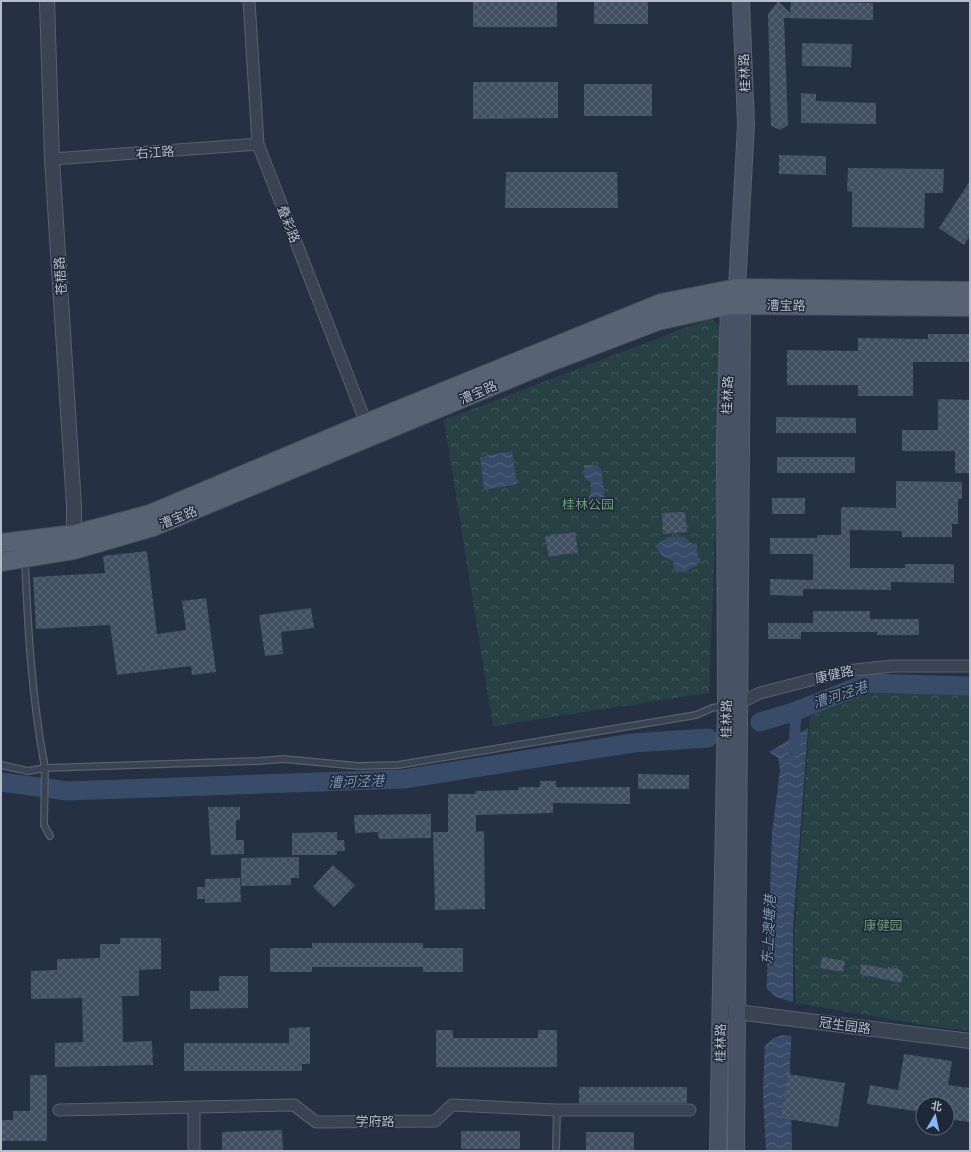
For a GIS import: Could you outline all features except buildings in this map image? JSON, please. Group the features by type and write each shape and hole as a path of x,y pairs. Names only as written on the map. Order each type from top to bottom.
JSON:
{"main road":[{"name":"桂林路","path":"736,1151 738,1012 733,704 725,444 736,299 746,125 741,1"},
{"name":"漕宝路","path":"1,562 25,558 74,542 369,430 661,303 970,291"},
{"name":"漕宝路","path":"736,299 970,307"},
{"name":"漕宝路","path":"1,543 74,542"},
{"name":"桂林路","path":"718,1151 721,1010 733,704"}],"street":[{"name":"苍梧路","path":"47,1 52,159 74,542"},
{"name":"叠彩路","path":"249,1 258,144 369,430"},
{"name":"右江路","path":"52,159 258,144"},
{"name":"康健路","path":"733,704 760,693 846,671 893,666 970,666"},
{"name":"冠生园路","path":"721,1010 970,1041"},
{"name":"学府路","path":"58,1110 294,1105 316,1122 436,1121 452,1104 557,1110 690,1110"},
{"path":"194,1107 194,1151"}],"lane":[{"path":"25,558 28,638 36,721 45,768 44,825 50,836"},
{"path":"1,765 28,771 45,768 283,759 358,766 398,765 696,715 712,708 733,704"},
{"path":"556,1151 557,1110"}],"green space":[{"name":"桂林公园","path":"711,318 723,330 709,693 493,726 444,420"},
{"name":"康健园","path":"867,683 970,686 970,1030 949,1029 796,1003 794,940 810,717"}],"water":[{"path":"512,451 517,484 484,490 480,457"},
{"path":"584,465 596,465 601,469 605,500 588,501 591,491 590,481 585,480"},
{"path":"668,537 684,537 691,543 697,545 697,556 701,559 700,563 685,572 674,571 673,561 662,556 655,546"},
{"path":"808,728 793,928 793,1006 790,1065 792,1151 766,1151 763,1095 772,833 780,770 778,758 769,752"}],"pier":[{"path":"765,984 767,989 776,997 795,1003 795,1005 794,1036 782,1035 774,1038 763,1047"}],"waterway":[{"name":"漕河泾港","path":"760,722 796,711 867,683 970,686"},
{"name":"东上澳塘港","path":"794,751 796,711"},
{"name":"漕河泾港","path":"1,782 67,791 404,779 633,743 708,738"}]}
